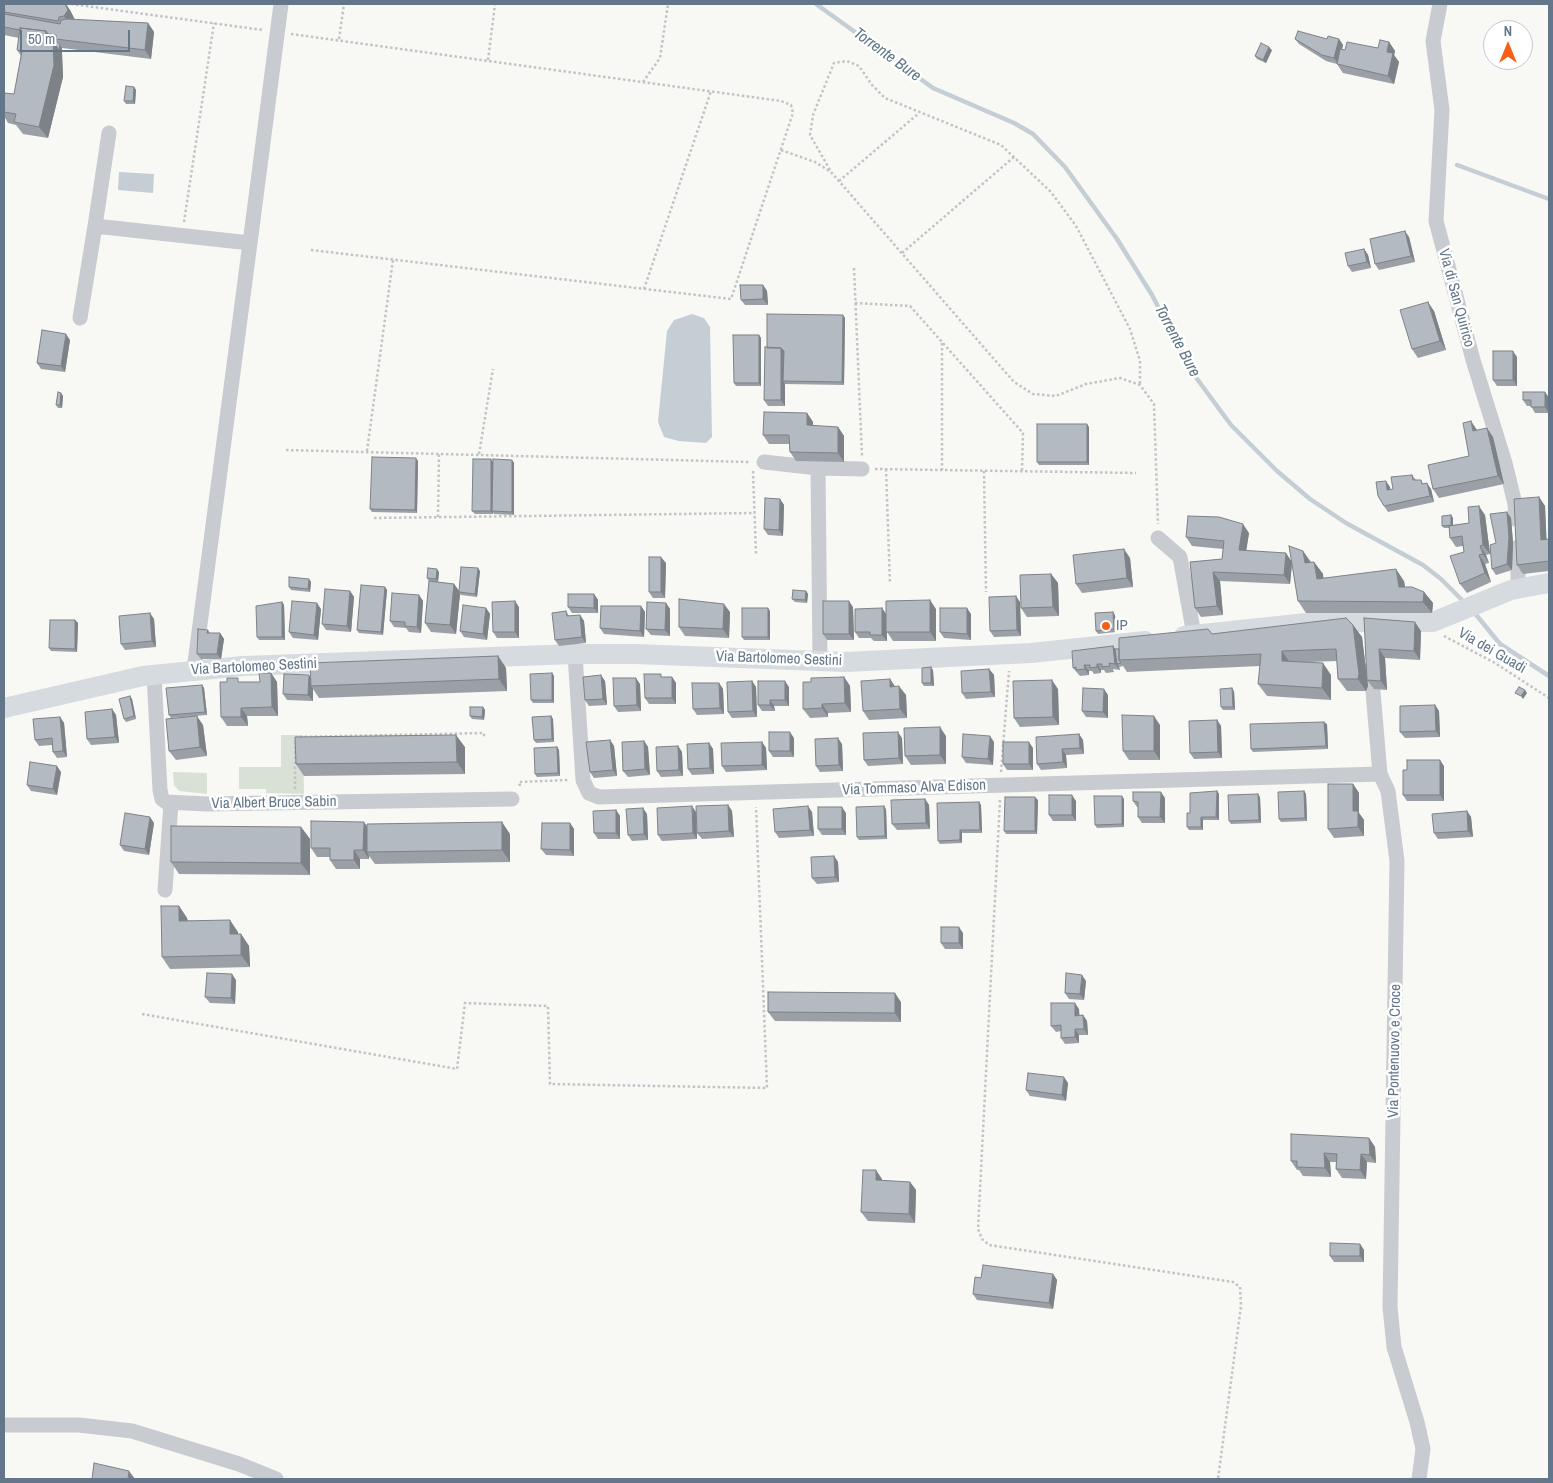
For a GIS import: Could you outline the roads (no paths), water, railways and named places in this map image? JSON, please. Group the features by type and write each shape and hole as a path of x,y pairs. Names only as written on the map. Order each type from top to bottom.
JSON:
{"main road":[{"name":"Via Bartolomeo Sestini","path":"4,708 154,674 194,670 575,654 635,654 820,661 1010,655 1291,624 1369,636 1432,621 1518,588 1549,582"}],"street":[{"path":"194,670 281,4"},
{"name":"Via di San Quirico","path":"1440,4 1433,41 1442,110 1436,222 1475,369 1495,429 1515,504 1518,588"},
{"path":"80,318 96,226 109,133"},
{"path":"96,226 250,243"},
{"path":"758,462 818,468 862,469"},
{"path":"818,468 820,661"},
{"path":"1158,538 1180,557 1194,635"},
{"name":"Via Pontenuovo e Croce","path":"1369,636 1380,774 1388,792 1397,861 1390,1307 1394,1346 1417,1422 1423,1449 1419,1479"},
{"name":"Via Tommaso Alva Edison","path":"575,654 583,780 589,793 606,798 1380,774"},
{"path":"154,674 160,790 162,799 171,803 166,890"},
{"name":"Via Albert Bruce Sabin","path":"171,803 512,799"},
{"path":"4,1425 79,1425 132,1430 239,1464 276,1479"}],"waterway":[{"name":"Torrente Bure","path":"816,4 933,88 1014,123 1033,134 1065,167 1117,239 1152,295 1192,372 1231,425 1277,471 1310,499 1346,523 1423,565 1441,579 1464,602"},
{"path":"1457,165 1549,199"},
{"name":"Torrente Bure","path":"1473,611 1500,644 1549,676"}],"place":[{"name":"IP","path":"1106,626"}]}
